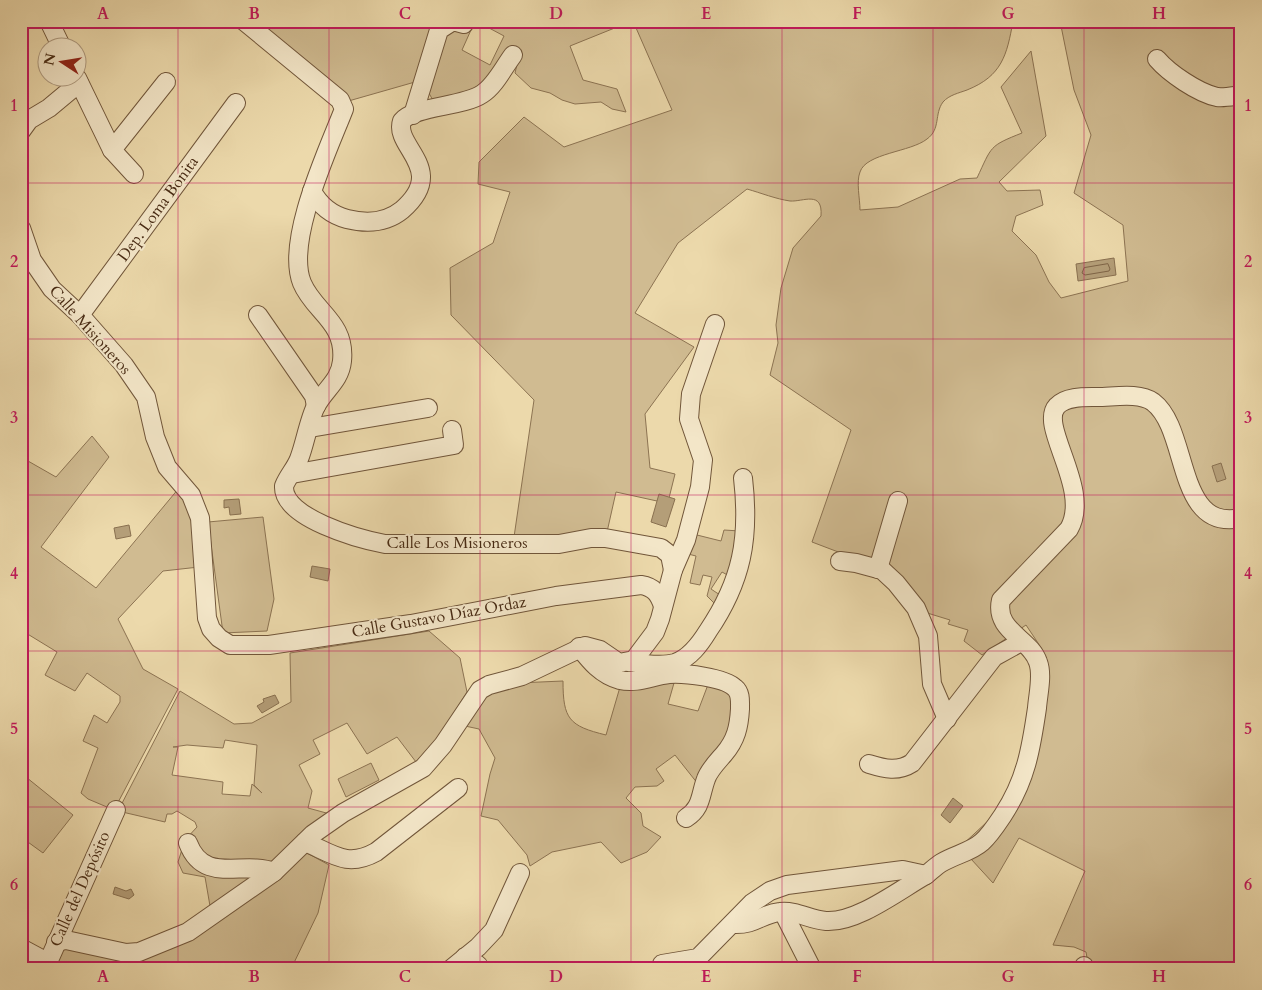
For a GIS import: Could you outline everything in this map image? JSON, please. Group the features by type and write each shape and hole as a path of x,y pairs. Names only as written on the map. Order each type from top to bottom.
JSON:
{"street":[{"path":"50,21 58,38"},
{"name":"Calle Los Misioneros","path":"244,21 340,100 344,109 312,191 301,233 298,268 307,292 334,324 343,350 342,367 335,383 316,406 310,428 292,474 286,481 284,490 291,505 323,524 358,539 384,544 559,544 591,538 605,538 661,548 670,555 673,570"},
{"path":"413,115 439,30 453,21 464,24"},
{"path":"312,191 318,202 343,218 363,222 392,218 416,195 420,183 416,156 401,133 400,127 405,118 469,101 483,94 513,55"},
{"path":"1157,59 1170,71 1200,91 1218,97 1241,96"},
{"path":"112,150 166,82"},
{"path":"21,131 29,120 48,108 69,88"},
{"path":"82,88 112,150 134,174"},
{"name":"Dep. Loma Bonita","path":"80,315 236,103"},
{"name":"Calle Misioneros","path":"21,228 32,260 52,289 80,315 124,365 146,397 155,437 167,467 192,495 200,518 207,618 211,629"},
{"path":"258,314 314,396 316,406"},
{"path":"629,662 644,648 655,632 673,570 686,540 703,471 703,460 689,419 691,394 716,324"},
{"path":"732,924 753,923 770,914 783,912 827,921 851,918 926,875 941,863 981,843 1008,806 1025,772 1040,675 1038,662 1006,626 1000,615 1001,600 1069,529 1075,516 1075,494 1052,418 1057,405 1064,401 1078,398 1139,397 1154,403 1168,422 1195,498 1208,514 1218,518 1241,518"},
{"path":"310,428 428,408"},
{"path":"292,474 454,445 452,430"},
{"path":"56,942 66,940 126,953 139,952 188,932 274,872 305,842 342,813 383,792 423,768 443,745 480,690 489,685 522,676 579,647 595,647 613,661 667,664 682,660 703,638 729,598 740,564 745,501 742,478"},
{"path":"878,569 898,501"},
{"path":"840,561 878,569 896,583 916,608 928,636 932,684 947,719"},
{"name":"Calle Gustavo Díaz Ordaz","path":"211,629 218,638 230,645 270,646 411,624 556,596 641,585 647,586 657,593 663,606"},
{"path":"869,764 886,769 904,768 912,763 994,657 1021,642"},
{"path":"579,647 597,668 617,679 641,681 667,674 695,675 727,683 738,691 740,701 739,725 733,743 706,777 699,806 694,813 686,818"},
{"path":"305,842 344,860 365,858 376,852 458,788"},
{"name":"Calle del Depósito","path":"46,966 116,810"},
{"path":"188,843 193,855 200,863 216,868 261,867 274,872"},
{"path":"662,964 698,958 752,903 770,891 787,885 903,870 926,875"},
{"path":"451,969 494,930 520,874"},
{"path":"783,912 812,969"},
{"path":"21,948 46,966"},
{"path":"465,957 478,965 479,969"}],"shaded area":[{"path":"269,21 475,21 462,50 490,65 504,36 476,21 632,21 570,46 583,80 617,89 626,112 612,109 601,102 575,104 562,100 550,93 531,88 515,73 520,52 493,82 435,104 425,86 415,82 345,102 262,30"},
{"path":"633,21 1013,21 1008,44 1001,63 988,78 967,90 951,96 943,102 934,131 927,139 911,147 880,157 864,166 858,181 860,210 898,207 960,179 977,178 993,148 1003,141 1022,133 1001,87 1031,51 1046,136 999,182 1007,191 1040,190 1043,205 1016,216 1012,231 1036,255 1049,282 1061,298 1128,281 1123,225 1074,193 1091,135 1074,90 1060,21 1241,21 1241,969 1089,969 1086,952 1074,947 1053,945 1085,871 1019,838 993,883 960,847 988,821 1009,791 1038,701 1042,649 1026,625 982,655 964,641 968,630 948,624 950,620 924,612 883,569 812,542 851,430 770,375 778,343 776,325 781,288 793,248 821,216 821,208 815,200 790,201 747,189 678,243 635,313 694,347 645,414 650,468 675,474 669,498 657,501 616,492 607,532 575,537 514,537 534,400 451,315 450,268 493,243 510,192 478,184 479,162 524,117 564,147 672,110"},
{"path":"92,436 109,457 41,547 96,588 179,488 195,517 199,567 163,571 118,619 143,669 178,689 114,810 88,799 81,793 98,748 83,741 94,715 107,723 120,702 120,696 87,673 75,691 45,675 57,652 21,630 21,457 56,477"},
{"path":"263,517 274,599 267,631 223,633 208,522"},
{"path":"724,530 740,531 731,577 722,572 711,589 720,595 716,605 707,596 712,577 703,575 700,585 690,583 696,556 684,553 693,534 721,541"},
{"path":"429,631 460,658 467,692 438,738 416,762 397,737 367,754 347,723 313,740 320,754 299,765 312,791 308,808 330,814 289,853 210,906 205,877 183,873 178,862 185,840 197,827 195,822 177,811 167,814 165,822 118,811 180,691 234,724 252,723 291,702 290,653","holes":["225,740 257,745 254,785 262,793 252,784 250,796 222,794 223,782 172,775 178,747 173,747 187,745 223,748"]},
{"path":"563,681 565,704 571,719 584,728 606,735 620,687 674,683 668,704 698,711 709,682 730,687 736,724 698,784 675,755 656,769 664,781 657,786 635,787 626,798 641,813 643,826 661,837 647,852 621,863 601,842 552,852 530,866 527,855 498,820 481,816 495,758 479,729 465,726 486,695 517,683"},
{"path":"371,763 379,780 346,797 338,779"},
{"path":"21,773 73,815 43,853 21,837"},
{"path":"307,853 329,865 318,913 291,969 59,969 50,966 61,946 126,959"}],"water":[{"path":"1114,258 1116,275 1078,281 1076,264"},
{"path":"1221,463 1226,479 1217,482 1212,466"},
{"path":"659,494 675,499 666,527 651,522"},
{"path":"239,499 241,514 230,515 229,507 224,508 224,500"},
{"path":"129,525 131,536 116,539 114,528"},
{"path":"312,566 330,569 328,581 310,577"},
{"path":"275,695 279,703 262,713 257,706 264,702 263,699"},
{"path":"953,798 963,806 950,823 941,815"},
{"path":"115,887 126,891 131,889 134,895 129,899 113,894"}]}
